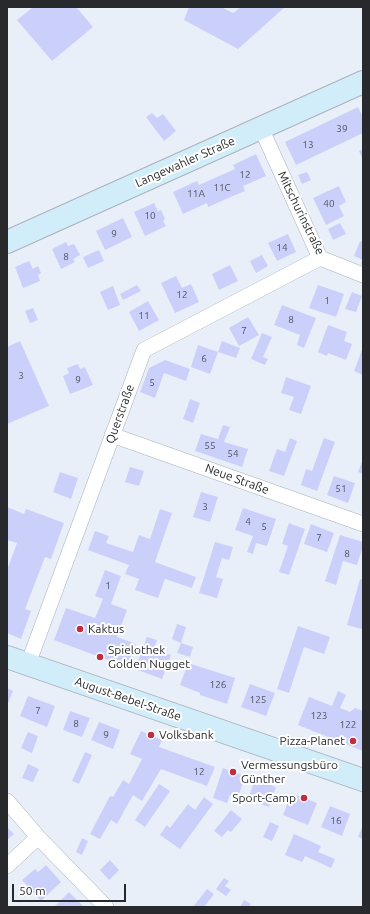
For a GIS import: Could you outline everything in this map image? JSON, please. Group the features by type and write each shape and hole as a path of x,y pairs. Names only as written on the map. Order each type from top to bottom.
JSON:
{"street":[{"name":"Langewahler Straße","path":"7,242 363,82"},
{"name":"Mitschurinstraße","path":"261,128 320,258 363,275"},
{"name":"Querstraße","path":"28,664 144,350 320,258"},
{"name":"Neue Straße","path":"112,435 363,524"},
{"name":"August-Bebel-Straße","path":"7,657 363,780"},
{"path":"7,801 38,837 106,907"},
{"path":"7,866 38,837"}],"building":[{"path":"33,7 76,7 93,27 52,61 17,20"},
{"path":"189,7 221,7 233,13 241,7 285,7 238,49 184,20"},
{"path":"358,107 363,117 363,133 296,165 285,142"},
{"path":"152,113 157,118 163,114 176,131 164,141 146,117"},
{"path":"363,149 363,160 359,151"},
{"path":"256,154 266,176 243,186 245,191 208,207 207,203 183,214 173,192 197,181 199,185 235,169 233,165"},
{"path":"307,172 311,180 302,184 298,175"},
{"path":"339,186 346,202 339,206 344,216 326,225 313,198"},
{"path":"154,203 158,211 161,210 165,219 163,221 166,226 145,236 134,212"},
{"path":"123,218 132,237 105,250 96,231"},
{"path":"340,223 346,234 333,240 328,229"},
{"path":"288,234 296,252 277,261 268,243"},
{"path":"360,241 363,242 363,260 354,256"},
{"path":"66,242 68,246 74,244 80,255 73,259 75,262 61,269 52,249"},
{"path":"99,250 104,261 88,268 83,257"},
{"path":"262,255 268,266 256,273 250,261"},
{"path":"29,261 33,269 38,266 41,273 38,275 40,281 23,288 15,267"},
{"path":"230,265 238,281 219,290 212,274"},
{"path":"176,276 182,288 191,284 199,302 175,313 161,283"},
{"path":"137,285 141,291 123,300 120,294"},
{"path":"318,285 344,294 336,317 309,308"},
{"path":"113,286 120,305 108,310 100,292"},
{"path":"352,292 362,296 356,312 345,309"},
{"path":"148,301 159,320 139,331 129,312"},
{"path":"282,305 316,318 304,348 297,345 300,335 274,325"},
{"path":"33,308 38,320 30,323 25,311"},
{"path":"248,317 259,335 239,346 229,328"},
{"path":"328,325 347,332 344,341 352,344 346,360 328,353 327,356 318,352"},
{"path":"262,333 272,337 263,357 268,359 265,365 251,359"},
{"path":"20,341 49,406 7,424 7,347"},
{"path":"222,341 240,348 236,358 218,352"},
{"path":"198,345 218,352 210,374 191,367"},
{"path":"363,347 363,375 354,371"},
{"path":"165,360 190,369 186,381 164,373 155,398 140,392 149,368"},
{"path":"78,364 80,369 85,367 93,385 70,394 63,376 69,373 67,368"},
{"path":"286,377 311,386 301,414 289,410 294,397 281,393"},
{"path":"190,399 200,403 193,423 183,419"},
{"path":"223,425 230,427 224,442 248,449 242,467 195,451 201,434 218,439"},
{"path":"290,438 297,441 284,476 269,471 277,449 285,452"},
{"path":"324,438 335,442 317,491 301,485 306,469 312,471"},
{"path":"363,459 363,474 358,472"},
{"path":"130,467 144,471 139,486 125,482"},
{"path":"60,472 78,478 71,499 53,492"},
{"path":"334,476 355,483 348,503 327,495"},
{"path":"201,492 218,497 210,522 193,517"},
{"path":"7,507 24,514 26,509 64,523 51,559 45,557 25,609 31,611 21,639 7,633 7,570 17,543 7,540"},
{"path":"243,508 276,519 267,546 256,543 253,554 247,552 253,536 235,530"},
{"path":"160,509 172,513 155,562 196,577 192,588 165,579 158,598 135,590 139,579 125,574 129,565 88,550 95,531 109,536 106,543 133,552 139,535 150,539"},
{"path":"289,523 305,529 289,575 279,572 288,546 282,544"},
{"path":"311,524 334,533 327,552 304,544"},
{"path":"340,535 363,542 363,546 357,565 343,561 336,585 325,581"},
{"path":"215,542 233,547 229,560 222,558 216,577 223,579 217,598 199,593"},
{"path":"105,570 121,576 111,604 127,610 117,637 136,644 127,667 54,640 66,608 95,618 103,599 95,596"},
{"path":"360,579 363,580 362,629 347,625"},
{"path":"177,624 186,627 181,643 172,639"},
{"path":"298,626 330,637 324,654 304,647 289,693 277,689"},
{"path":"147,637 157,640 154,648 171,655 162,679 135,669"},
{"path":"181,643 193,647 190,657 177,653"},
{"path":"188,663 235,678 227,704 200,695 200,693 180,685"},
{"path":"250,684 275,693 266,716 241,707"},
{"path":"7,688 13,691 7,706"},
{"path":"338,691 346,695 340,708 350,712 355,708 363,711 363,751 298,725 309,697 332,706"},
{"path":"28,696 55,706 47,727 20,716"},
{"path":"70,711 90,718 82,737 63,730"},
{"path":"99,722 120,730 113,749 91,740"},
{"path":"141,731 162,740 159,747 215,767 207,786 161,769 142,801 133,795 117,824 111,820 100,839 90,834 110,796 113,797 123,780 129,784 142,759 130,754"},
{"path":"28,732 38,736 32,753 21,748"},
{"path":"85,752 92,755 79,784 72,781"},
{"path":"28,764 39,769 33,782 22,778"},
{"path":"223,768 245,776 238,798 230,795 227,803 213,798"},
{"path":"255,779 276,787 269,807 248,799"},
{"path":"159,784 170,791 145,827 135,820"},
{"path":"291,793 317,803 308,825 283,815"},
{"path":"204,797 213,804 180,849 160,835 167,825 170,828 188,804 195,810"},
{"path":"330,806 350,814 342,836 321,827"},
{"path":"231,810 242,819 231,832 228,830 222,837 214,831"},
{"path":"270,822 279,826 272,841 263,837"},
{"path":"363,825 363,839 358,837"},
{"path":"7,827 14,834 7,840"},
{"path":"294,834 321,846 318,852 335,859 331,868 305,856 302,862 285,855"},
{"path":"82,838 88,841 82,855 76,852"},
{"path":"110,860 119,870 109,880 100,870"},
{"path":"46,865 61,882 41,901 22,880 35,869 38,872"},
{"path":"224,878 229,881 225,886 231,890 226,896 216,889"},
{"path":"207,889 214,894 204,907 193,907"},
{"path":"69,892 84,907 54,907"},
{"path":"244,900 251,904 249,907 240,907"}],"place":[{"name":"Kaktus","path":"80,629"},
{"name":"Spielothek Golden Nugget","path":"100,657"},
{"name":"Volksbank","path":"151,735"},
{"name":"Pizza-Planet","path":"353,741"},
{"name":"Vermessungsbüro Günther","path":"233,772"},
{"name":"Sport-Camp","path":"304,798"}]}
